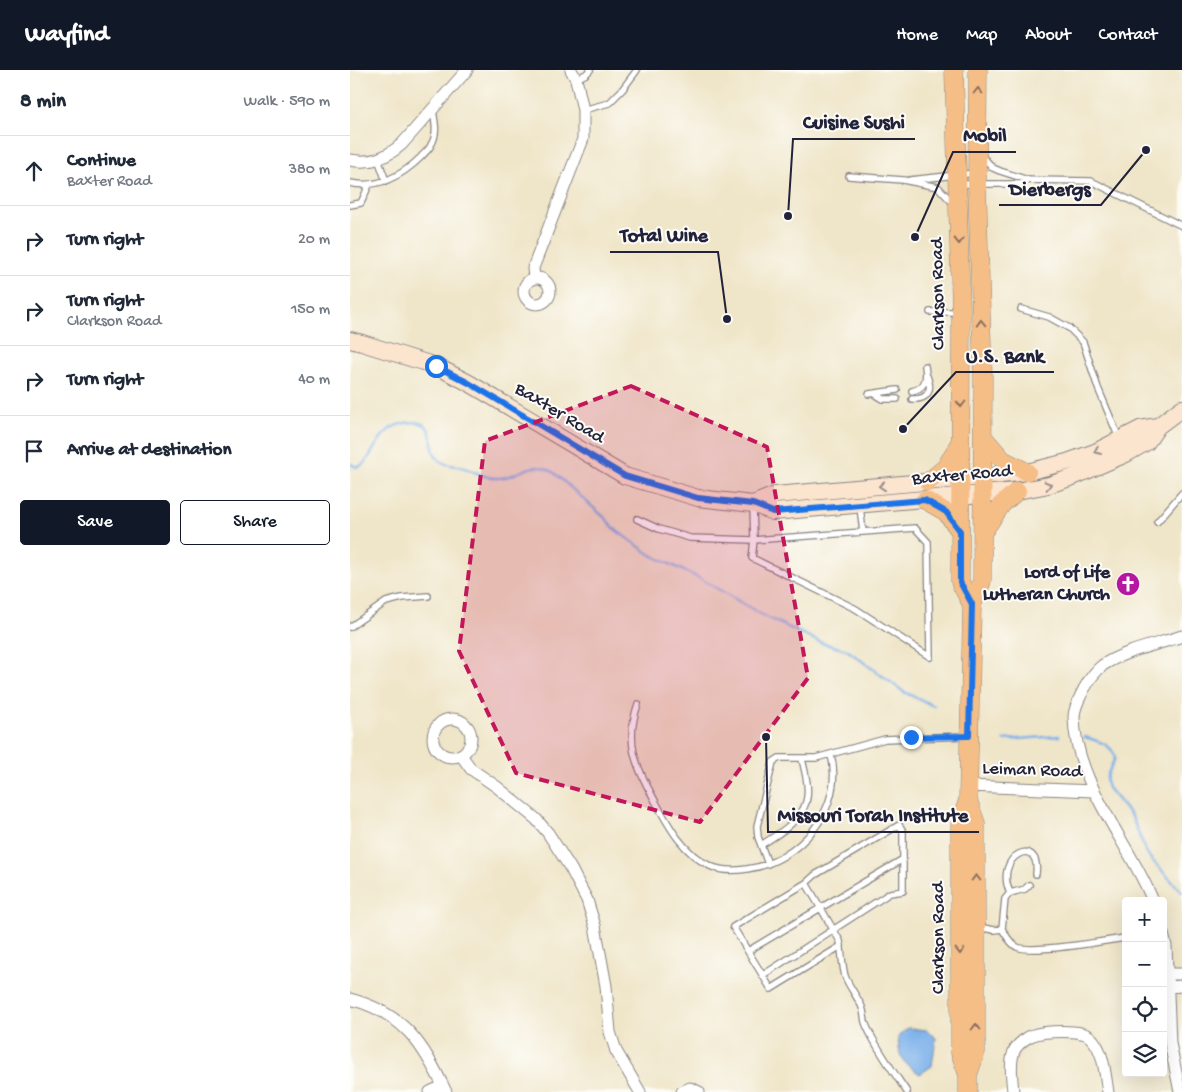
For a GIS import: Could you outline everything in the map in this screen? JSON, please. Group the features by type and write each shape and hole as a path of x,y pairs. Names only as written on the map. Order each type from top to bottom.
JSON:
{"main road":[{"name":"Clarkson Road","path":"954,70 961,312 960,582 972,604"},
{"name":"Clarkson Road","path":"968,1083 960,1053 960,825 968,793 972,604 982,581 983,437 977,178 978,70"},
{"name":"Baxter Road","path":"350,340 436,366 469,383 625,476 698,498 753,504 773,512 925,500 960,488 983,486 1067,462 1095,452 1140,429 1158,426"},
{"name":"Baxter Road","path":"983,486 1017,491 1049,486 1072,478 1126,454 1147,442 1158,426 1182,408"},
{"path":"983,437 1004,460 1028,472"},
{"path":"928,482 946,467 960,441"},
{"name":"Baxter Road","path":"753,504 775,495 928,482 960,488"},
{"path":"983,532 1002,504 1017,491"},
{"path":"925,500 946,512 960,531"},
{"name":"Clarkson Road","path":"968,793 976,823 976,1052 968,1083"},
{"path":"960,902 976,927"}],"street":[{"path":"350,160 378,160 402,144 467,70"},
{"path":"534,278 533,268 583,139 583,110 573,75"},
{"path":"1152,897 1139,870 1119,839 1094,791 1080,754 1074,715 1084,688 1102,666 1125,655 1182,636"},
{"path":"461,755 471,769 497,786 536,819 548,833 571,869 587,900 596,926 606,986 610,1032 616,1051 640,1092"},
{"name":"Leiman Road","path":"968,793 1094,791"},
{"path":"1167,974 1182,974"},
{"path":"1180,1092 1170,1043 1167,987 1182,986"},
{"path":"350,998 366,1003 392,1016 413,1036 426,1052 445,1089 430,1092"},
{"path":"1013,1092 1012,1060 1020,1044 1035,1034 1072,1032 1082,1032 1090,1037 1097,1046 1108,1092"},
{"path":"682,1092 690,1088 699,1092"}],"lane":[{"path":"573,75 586,74 590,70"},
{"path":"583,110 609,103 622,90 637,70"},
{"path":"350,183 368,184 386,181 396,177 415,163 431,146 436,131 433,110"},
{"path":"978,150 993,168 1011,176 1028,180 1091,181 1182,226"},
{"path":"378,160 386,181"},
{"path":"849,176 903,180 977,178 1021,184 1028,180"},
{"path":"957,179 977,178"},
{"path":"903,180 938,187 958,209"},
{"path":"350,205 357,205 361,202 368,184"},
{"path":"1021,309 1048,318 1073,330 1083,342 1098,388 1120,440"},
{"path":"930,312 961,312"},
{"path":"912,399 926,397 930,392 930,384 924,366"},
{"path":"912,391 918,390 924,385 927,376"},
{"path":"897,399 883,399 872,394 898,390"},
{"path":"1157,522 1182,493"},
{"path":"637,519 659,529 690,538 754,540 915,528 928,542 930,657 856,609 752,558 754,540 753,504"},
{"path":"860,505 863,532"},
{"path":"350,627 386,602 402,598 428,596"},
{"path":"638,704 632,728 632,742 640,772 676,836 689,851 711,867 723,870 740,870 768,864 798,846 820,821 827,808 834,785 834,766 831,755"},
{"path":"768,864 757,826 773,762 779,758 802,759 831,755 885,739 969,736"},
{"path":"761,845 782,831 803,809 807,793 802,759"},
{"path":"763,975 890,893 903,890 903,831 898,825 733,927 748,952 772,989 841,946"},
{"path":"1010,893 1005,876 1016,854 1022,852 1033,856 1037,863 1036,874"},
{"path":"748,952 903,859"},
{"path":"806,883 834,930 841,946 846,976 862,1007 868,1028 908,1091"},
{"path":"1029,885 1025,889 1010,893 1005,899 1002,929 1012,944 1024,949 1048,948 1122,938"},
{"path":"976,927 994,930 1002,929"}],"highlighted area":[{"path":"631,386 767,447 808,678 700,822 516,773 459,651 485,441"}],"water":[{"path":"908,1028 927,1030 936,1038 932,1066 920,1074 905,1063 899,1050 898,1037"}],"waterway":[{"path":"350,464 357,467 362,465 380,439 395,426 405,423 418,423 425,425 429,431 437,458 446,464 462,467 494,478 507,477 532,467 545,468 553,472 617,531 651,555 701,579 764,616 822,643 847,650 904,692 934,706"},
{"path":"1004,740 1059,736"},
{"path":"1085,737 1108,746 1114,753 1115,758 1106,781 1108,788 1132,817 1150,858 1182,892"}],"place":[{"name":"Dierbergs","path":"1146,150"},
{"name":"Cuisine Sushi","path":"788,216"},
{"name":"Mobil","path":"915,237"},
{"name":"Total Wine","path":"727,319"},
{"name":"U.S. Bank","path":"903,429"},
{"name":"Lord of Life Lutheran Church","path":"1128,584"},
{"name":"Missouri Torah Institute","path":"766,737"}],"route":[{"path":"436,366 469,383 625,476 656,487 698,498 753,504 773,512 925,500 946,512 960,531 960,582 972,604 969,736 911,737"}]}
